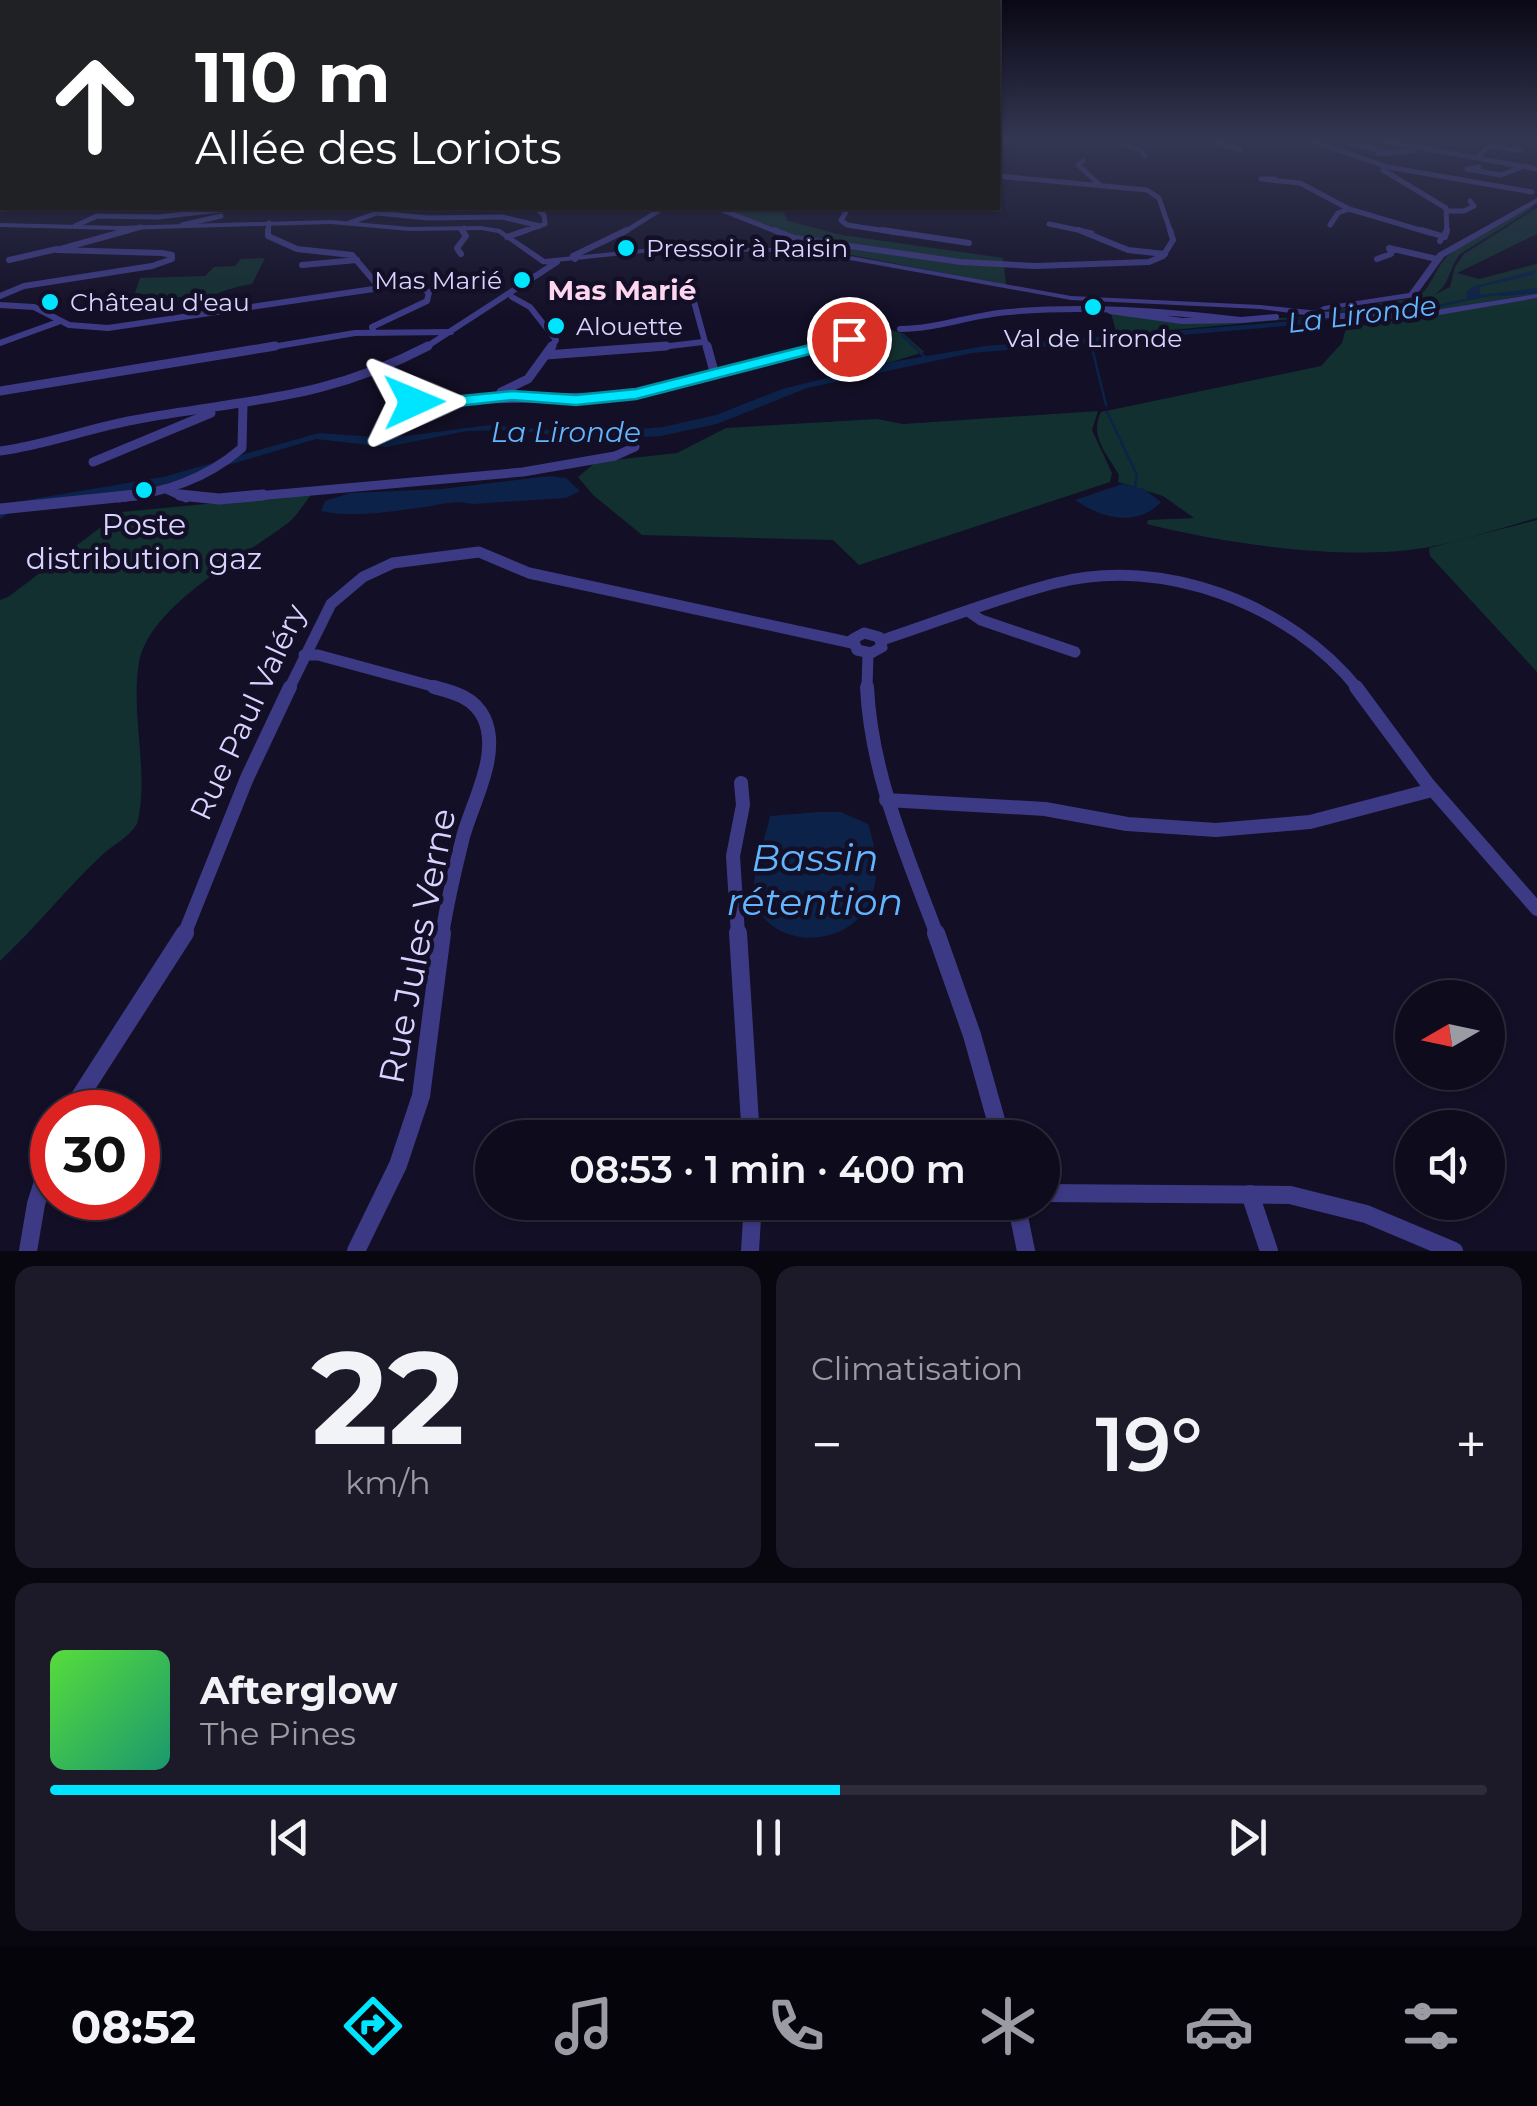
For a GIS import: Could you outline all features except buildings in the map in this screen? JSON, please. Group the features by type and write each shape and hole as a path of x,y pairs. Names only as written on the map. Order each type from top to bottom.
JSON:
{"street":[{"path":"0,225 135,228 349,223 464,231 492,229 552,260 623,252 802,245 1024,266 1136,264 1155,262 1173,240 1159,199"},
{"path":"1332,199 1349,209 1456,246"},
{"path":"1435,199 1447,210 1464,212 1474,206 1470,201"},
{"path":"823,247 1066,297 1229,308 1259,314 1320,312 1412,295 1446,252 1527,199"},
{"path":"1330,225 1338,213 1349,209"},
{"path":"77,226 108,210"},
{"path":"93,217 220,210"},
{"path":"180,225 234,210"},
{"path":"537,210 543,223"},
{"path":"574,258 660,210"},
{"path":"721,210 794,238 802,245"},
{"path":"734,215 744,210"},
{"path":"843,210 846,212 841,220 847,224 969,242"},
{"path":"1446,252 1438,246 1447,210"},
{"path":"349,223 371,213 443,218 498,216 543,223"},
{"path":"648,218 661,220"},
{"path":"507,236 543,223"},
{"path":"1048,224 1097,234 1128,250 1165,254"},
{"path":"272,226 270,238 292,247 348,254 380,288"},
{"path":"11,256 57,249 135,228"},
{"path":"460,254 456,249 464,231"},
{"path":"1377,259 1391,254 1389,248 1395,248 1437,260"},
{"path":"0,296 20,286 157,265 173,256 57,249"},
{"path":"302,265 356,260"},
{"path":"0,451 48,443 118,423 334,386 455,332 522,290 552,260"},
{"path":"0,305 30,306 58,322 89,328 131,326 380,288 414,286 430,294 373,330"},
{"path":"480,399 528,379 556,340 529,306 522,290"},
{"path":"696,294 693,298 704,326 703,342 715,374"},
{"path":"1320,312 1339,316 1416,316 1537,296"},
{"path":"512,297 529,306"},
{"path":"900,329 1006,312 1110,311 1182,321 1242,320 1259,314"},
{"path":"0,343 58,322"},
{"path":"0,391 373,330 455,332"},
{"path":"423,334 434,338 431,345"},
{"path":"546,354 604,353 703,342"},
{"path":"439,403 545,397 576,400 636,394 828,345"},
{"path":"528,379 532,390 545,397"},
{"path":"0,509 166,489 204,473 242,448 243,404"},
{"path":"93,462 218,408"},
{"path":"166,489 180,496 208,500 486,476 615,456 635,446"},
{"name":"Rue Paul Valéry","path":"83,1090 182,939 247,778 304,654 332,604 363,577 394,563 467,552 487,554 529,573 852,643"},
{"path":"882,640 880,649 868,653 857,650 852,643 856,636 864,634 882,640 1058,582 1088,577 1158,581 1222,597 1269,616 1328,656 1432,790 1537,909"},
{"path":"968,612 1076,652"},
{"path":"868,653 868,724 886,800 967,1020 996,1120"},
{"name":"Rue Jules Verne","path":"304,654 454,691 477,706 486,728 486,768 448,903 420,1096 398,1166 356,1251"},
{"path":"741,783 743,805 733,856 750,1120"},
{"path":"886,800 1045,809 1127,824 1216,830 1310,822 1432,790"},
{"path":"1060,1193 1290,1195 1330,1203 1423,1235 1454,1251"},
{"path":"1250,1194 1269,1251"},
{"path":"28,1251 33,1220"},
{"path":"750,1251 752,1220"},
{"path":"1020,1220 1026,1251"}],"green space":[{"path":"1532,203 1530,210 1460,254 1444,286 1434,295 1450,287 1455,267 1464,254 1537,208 1537,234 1457,273 1479,279 1537,264 1537,295 1404,316 1351,316 1325,311 1416,298 1450,254"},
{"path":"726,210 783,210 788,221 842,235 1003,258 1006,285 831,251 830,242 794,237"},
{"path":"265,258 252,284 215,294 186,297 135,293 140,278 205,276 214,267 235,266 241,259"},
{"path":"1537,298 1537,518 1452,542 1392,552 1322,551 1212,538 1147,524 1148,520 1194,518 1163,496 1118,482 1119,475 1098,437 1101,412 1321,366 1342,343 1346,328"},
{"path":"1111,313 1163,321 1314,317 1117,335"},
{"path":"885,328 904,334 924,352 888,363 856,346 862,344 860,337"},
{"path":"1098,411 1092,430 1112,473 1110,482 859,565 833,540 642,535 593,495 578,477 596,462 677,453 726,428 877,419 903,424"},
{"path":"312,494 288,523 201,584 160,621 139,663 142,785 137,824 0,961 0,600 121,512"},
{"path":"1537,520 1537,672 1430,556 1429,548"}],"water":[{"name":"La Lironde","path":"1537,270 1533,275 1480,287 1480,298 1408,314 1340,313 1320,323 972,353 807,388 717,424 661,436 590,440 515,430 467,431 386,447 316,439 158,486 15,509 0,519 0,511 15,502 163,477 319,433 390,438 490,425 586,433 663,427 716,415 782,389 892,362 985,346 1292,321 1348,309 1402,312 1466,299 1467,291 1475,286"},
{"path":"550,476 566,478 580,491 566,498 452,503 369,514 321,511 325,501 350,493 441,489"},
{"path":"1122,484 1144,489 1161,502 1130,518 1096,512 1075,500"},
{"name":"Bassin rétention","path":"841,812 868,824 876,869 870,902 853,924 829,935 804,937 780,930 762,915 754,883 770,816"}],"waterway":[{"path":"1476,297 1537,289"},
{"path":"1501,295 1537,292"},
{"path":"902,335 927,359"},
{"path":"1090,340 1106,405"},
{"path":"1107,412 1137,475 1134,491"}],"place":[{"name":"Pressoir à Raisin","path":"626,248"},
{"name":"Mas Marié","path":"522,280"},
{"name":"Château d'eau","path":"50,302"},
{"name":"Val de Lironde","path":"1093,307"},
{"name":"Alouette","path":"556,326"},
{"name":"Poste distribution gaz","path":"144,490"}],"district":[{"name":"Mas Marié","path":"622,290"}],"route":[{"path":"414,402 512,396 576,400 636,394 828,345 832,338 849,339"}]}
